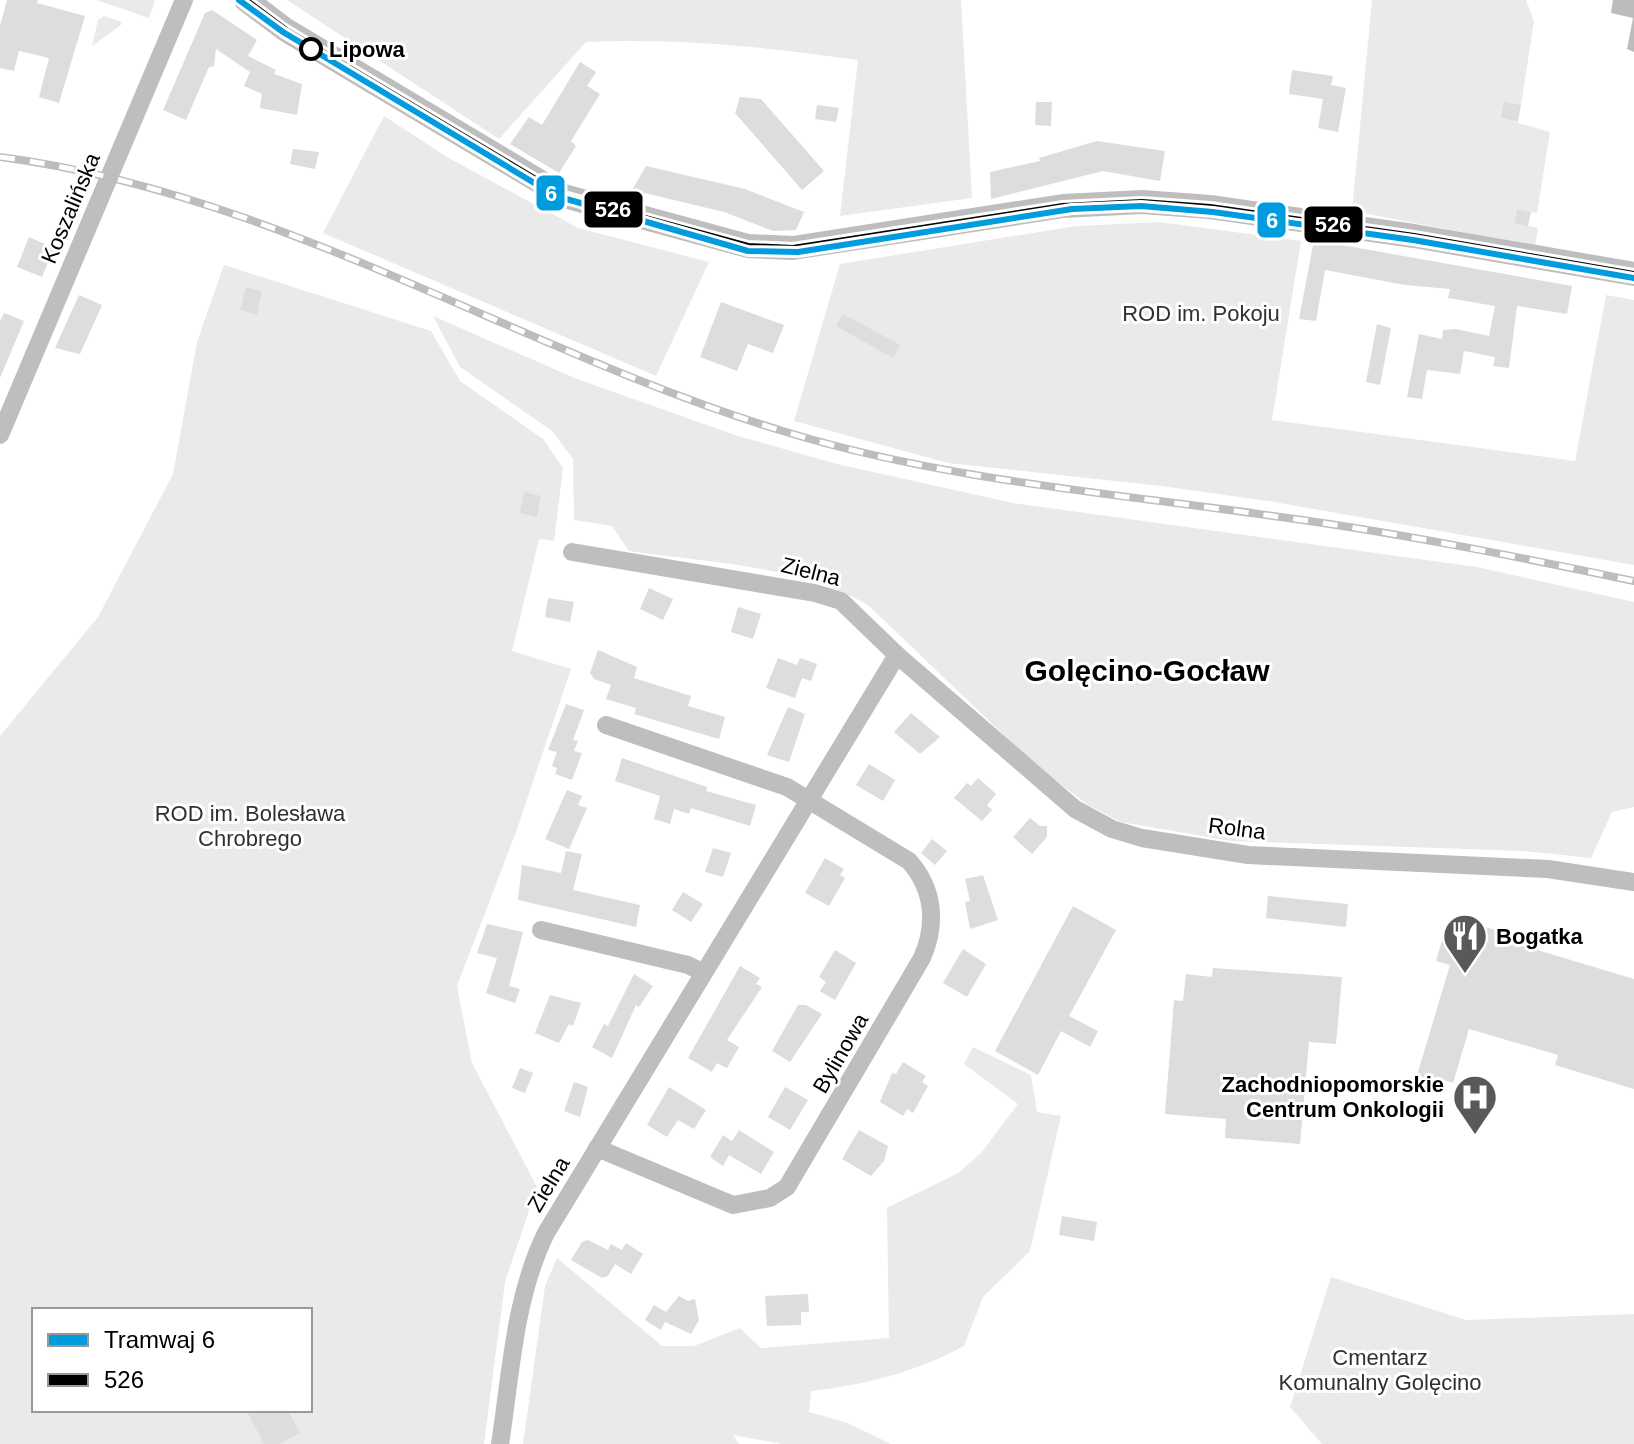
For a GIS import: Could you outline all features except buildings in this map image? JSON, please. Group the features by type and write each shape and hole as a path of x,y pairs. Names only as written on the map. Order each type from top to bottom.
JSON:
{"street":[{"name":"Koszalińska","path":"0,435 184,0"},
{"path":"246,0 286,30 551,190 597,207 748,246 804,247 1063,206 1151,202 1414,236 1634,274"},
{"name":"Zielna","path":"500,1444 517,1330 532,1262 702,972 897,655 841,601 799,590 572,552"},
{"name":"Rolna","path":"897,655 1075,809 1112,829 1142,838 1248,855 1548,869 1634,882"},
{"path":"606,725 787,787 807,800"},
{"name":"Bylinowa","path":"597,1148 733,1205 770,1198 787,1187 799,1171 922,958 931,939 932,912 921,874 909,861 807,800"},
{"path":"541,930 688,965 702,972"}],"green space":[{"path":"96,0 155,0 149,18"},
{"path":"287,0 961,0 972,198 840,216 858,60 722,45 654,41 586,42 499,139"},
{"path":"1372,0 1526,0 1534,21 1521,105 1505,101 1501,118 1550,132 1537,213 1517,209 1514,222 1538,228 1535,246 1352,211"},
{"path":"104,16 122,22 121,25 92,46 98,20"},
{"path":"384,116 447,157 578,228 709,262 656,376 323,233"},
{"name":"ROD im. Pokoju","path":"1159,222 1301,241 1272,420 1575,461 1606,295 1634,300 1634,565 1268,501 948,463 794,421 840,264 1076,226"},
{"name":"ROD im. Bolesława Chrobrego","path":"224,265 431,331 460,381 543,439 563,468 554,541 539,539 512,651 571,669 516,832 457,986 472,1063 537,1187 505,1282 484,1444 0,1444 0,736 98,617 173,474 197,342"},
{"path":"433,316 577,379 738,436 837,464 1013,503 1477,567 1634,602 1634,807 1612,812 1591,858 1524,851 1231,841 1121,822 1088,805 1033,763 868,605 842,592 784,574 629,551 612,526 574,520 573,459 552,431 460,367"},
{"path":"973,1047 1031,1075 1037,1112 1061,1116 1030,1251 983,1297 964,1346 890,1376 811,1391 809,1412 845,1422 891,1444 782,1444 733,1435 739,1444 523,1444 545,1286 557,1258 662,1346 694,1346 740,1328 761,1348 889,1338 887,1208 958,1173 981,1153 1018,1104 964,1064"},
{"name":"Cmentarz Komunalny Golęcino","path":"1331,1277 1466,1320 1634,1314 1634,1444 1322,1444 1290,1407"}],"shaded area":[{"path":"1613,0 1634,0 1634,52 1627,49 1633,18 1611,13"}],"railway":[{"path":"0,157 103,176 203,204 398,278 687,399 846,448 967,474 1364,529 1634,581"}],"tram line":[{"name":"6","path":"239,0 283,32 556,196 748,251 798,252 1072,209 1141,206 1213,212 1413,240 1634,278"}],"transit line":[{"name":"526","path":"246,0 286,30 564,196 748,246 793,248 1063,206 1142,202 1210,207 1414,236 1634,274"}],"place":[{"name":"Lipowa","path":"311,49"},
{"name":"Bogatka","path":"1465,975"},
{"name":"Zachodniopomorskie Centrum Onkologii","path":"1475,1136"}],"district":[{"name":"Golęcino-Gocław","path":"1147,671"}]}
